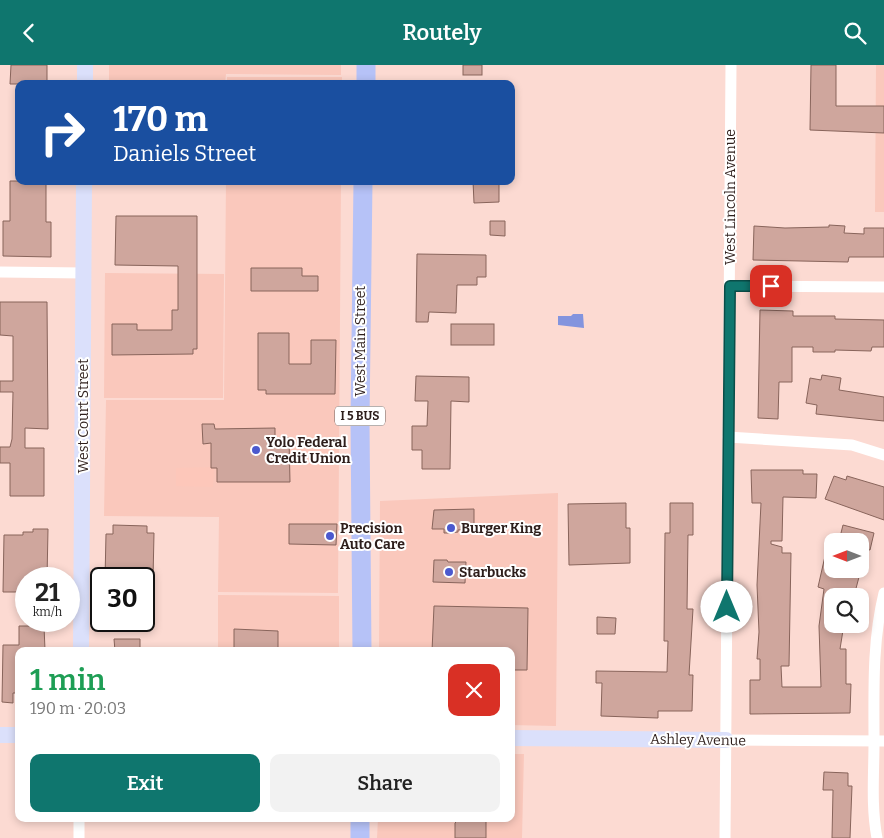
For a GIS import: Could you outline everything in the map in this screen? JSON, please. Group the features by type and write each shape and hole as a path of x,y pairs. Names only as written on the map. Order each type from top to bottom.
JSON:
{"main road":[{"path":"366,65 366,80"},
{"name":"West Main Street","path":"362,647 360,421 363,185"},
{"path":"360,822 360,838"}],"street":[{"path":"85,65 85,80"},
{"name":"West Lincoln Avenue","path":"725,838 731,65"},
{"name":"West Court Street","path":"81,647 84,185"},
{"path":"0,272 84,273"},
{"path":"730,286 884,287"},
{"path":"728,437 852,445 884,455"},
{"path":"877,838 873,796 879,741 874,657 879,614 884,593"},
{"path":"0,735 15,735"},
{"name":"Ashley Avenue","path":"515,738 879,741"},
{"path":"79,822 79,838"}],"shaded area":[{"path":"109,65 341,65 341,75 226,74 225,80 109,80"},
{"path":"876,65 884,65 884,212 875,212"},
{"path":"227,77 342,77 342,80 227,80"},
{"path":"226,185 341,185 338,593 218,592 219,517 104,516 106,400 224,400"},
{"path":"105,273 224,274 223,398 104,398"},
{"path":"214,467 213,487 176,486 176,468"},
{"path":"558,493 556,726 515,725 515,647 379,647 380,501"},
{"path":"218,595 339,596 339,647 218,647"},
{"path":"515,754 524,754 522,838 377,838 378,822 515,822"}],"water":[{"path":"573,314 583,314 584,328 558,325 558,316 571,316"}],"building":[{"path":"11,65 47,65 47,80 15,80 15,84 10,84"},
{"path":"463,65 482,65 482,75 463,75"},
{"path":"811,65 836,65 836,106 884,106 884,133 810,130"},
{"path":"10,181 15,181 15,185 46,185 46,222 51,222 51,257 3,256 3,221 10,221"},
{"path":"473,185 499,185 499,202 474,203"},
{"path":"116,216 197,216 197,349 193,349 193,354 112,355 112,324 137,324 137,330 172,330 172,310 178,310 178,266 115,265"},
{"path":"490,221 505,221 505,236 490,235"},
{"path":"829,225 845,226 844,233 864,234 864,228 884,228 884,257 849,257 848,262 753,260 754,226 785,228 829,227"},
{"path":"417,254 486,255 486,277 477,277 477,285 457,285 456,313 429,312 428,322 416,322"},
{"path":"251,268 302,268 302,276 318,276 318,291 251,291"},
{"path":"0,302 47,302 48,429 25,428 25,448 44,448 44,496 10,496 10,463 0,463 0,447 10,447 12,439 13,392 0,392 0,381 13,381 13,336 0,335"},
{"path":"760,310 793,311 793,316 835,316 835,319 884,320 884,347 872,347 871,351 835,350 835,352 813,352 813,347 792,347 792,382 779,382 778,419 758,418"},
{"path":"451,324 494,324 494,345 451,345"},
{"path":"258,333 289,333 289,364 311,364 311,340 336,340 335,394 266,394 266,390 258,390"},
{"path":"822,375 841,378 839,390 884,397 884,421 816,414 817,405 806,403 810,378 821,380"},
{"path":"416,376 469,377 469,402 451,401 450,469 422,469 422,450 412,450 412,426 427,426 428,401 415,401"},
{"name":"Yolo Federal Credit Union","path":"202,424 214,424 215,429 275,428 275,438 289,438 290,482 217,482 217,468 211,468 211,443 203,444"},
{"path":"751,470 803,470 803,474 817,474 816,498 783,497 782,541 771,541 771,544 782,547 782,553 791,553 789,666 781,666 782,687 821,687 819,626 824,589 824,633 843,633 840,649 846,649 846,684 851,684 850,713 750,714 750,680 760,680 760,659 757,659 759,632 757,585 761,503 752,503"},
{"path":"834,476 846,480 847,476 884,487 884,520 825,499"},
{"path":"626,503 626,528 630,528 630,563 569,565 568,504"},
{"path":"670,503 693,503 693,535 688,535 687,609 693,609 689,675 693,675 692,711 658,711 658,718 601,716 602,683 596,683 596,671 667,672 668,641 664,641 665,533 670,533"},
{"path":"474,509 474,529 444,533 444,529 432,529 434,510"},
{"path":"289,524 337,524 336,545 289,544"},
{"path":"113,525 147,526 147,533 154,533 153,567 105,567 106,534 113,534"},
{"path":"843,525 874,533 870,550 869,533 841,533"},
{"path":"33,529 48,529 47,567 15,567 15,592 3,592 4,535 23,535 23,532 33,532"},
{"name":"Starbucks","path":"434,560 466,562 465,583 433,582"},
{"path":"824,561 824,578 859,578 856,588 824,589 818,587"},
{"path":"434,606 528,608 527,670 515,670 515,647 432,647"},
{"path":"597,617 616,618 615,634 597,634"},
{"path":"234,629 278,631 278,647 234,647"},
{"path":"19,632 44,632 45,647 15,647 15,693 13,693 13,703 2,702 3,645 19,645"},
{"path":"114,639 140,639 140,647 115,647"},
{"path":"824,772 848,773 848,786 852,786 850,838 832,838 833,790 823,790"},
{"path":"486,822 486,838 455,838 455,823"}],"place":[{"name":"Yolo Federal Credit Union","path":"256,450"},
{"name":"Burger King","path":"451,528"},
{"name":"Precision Auto Care","path":"330,536"},
{"name":"Starbucks","path":"449,572"}],"route":[{"path":"727,607 730,286 771,286"}]}
